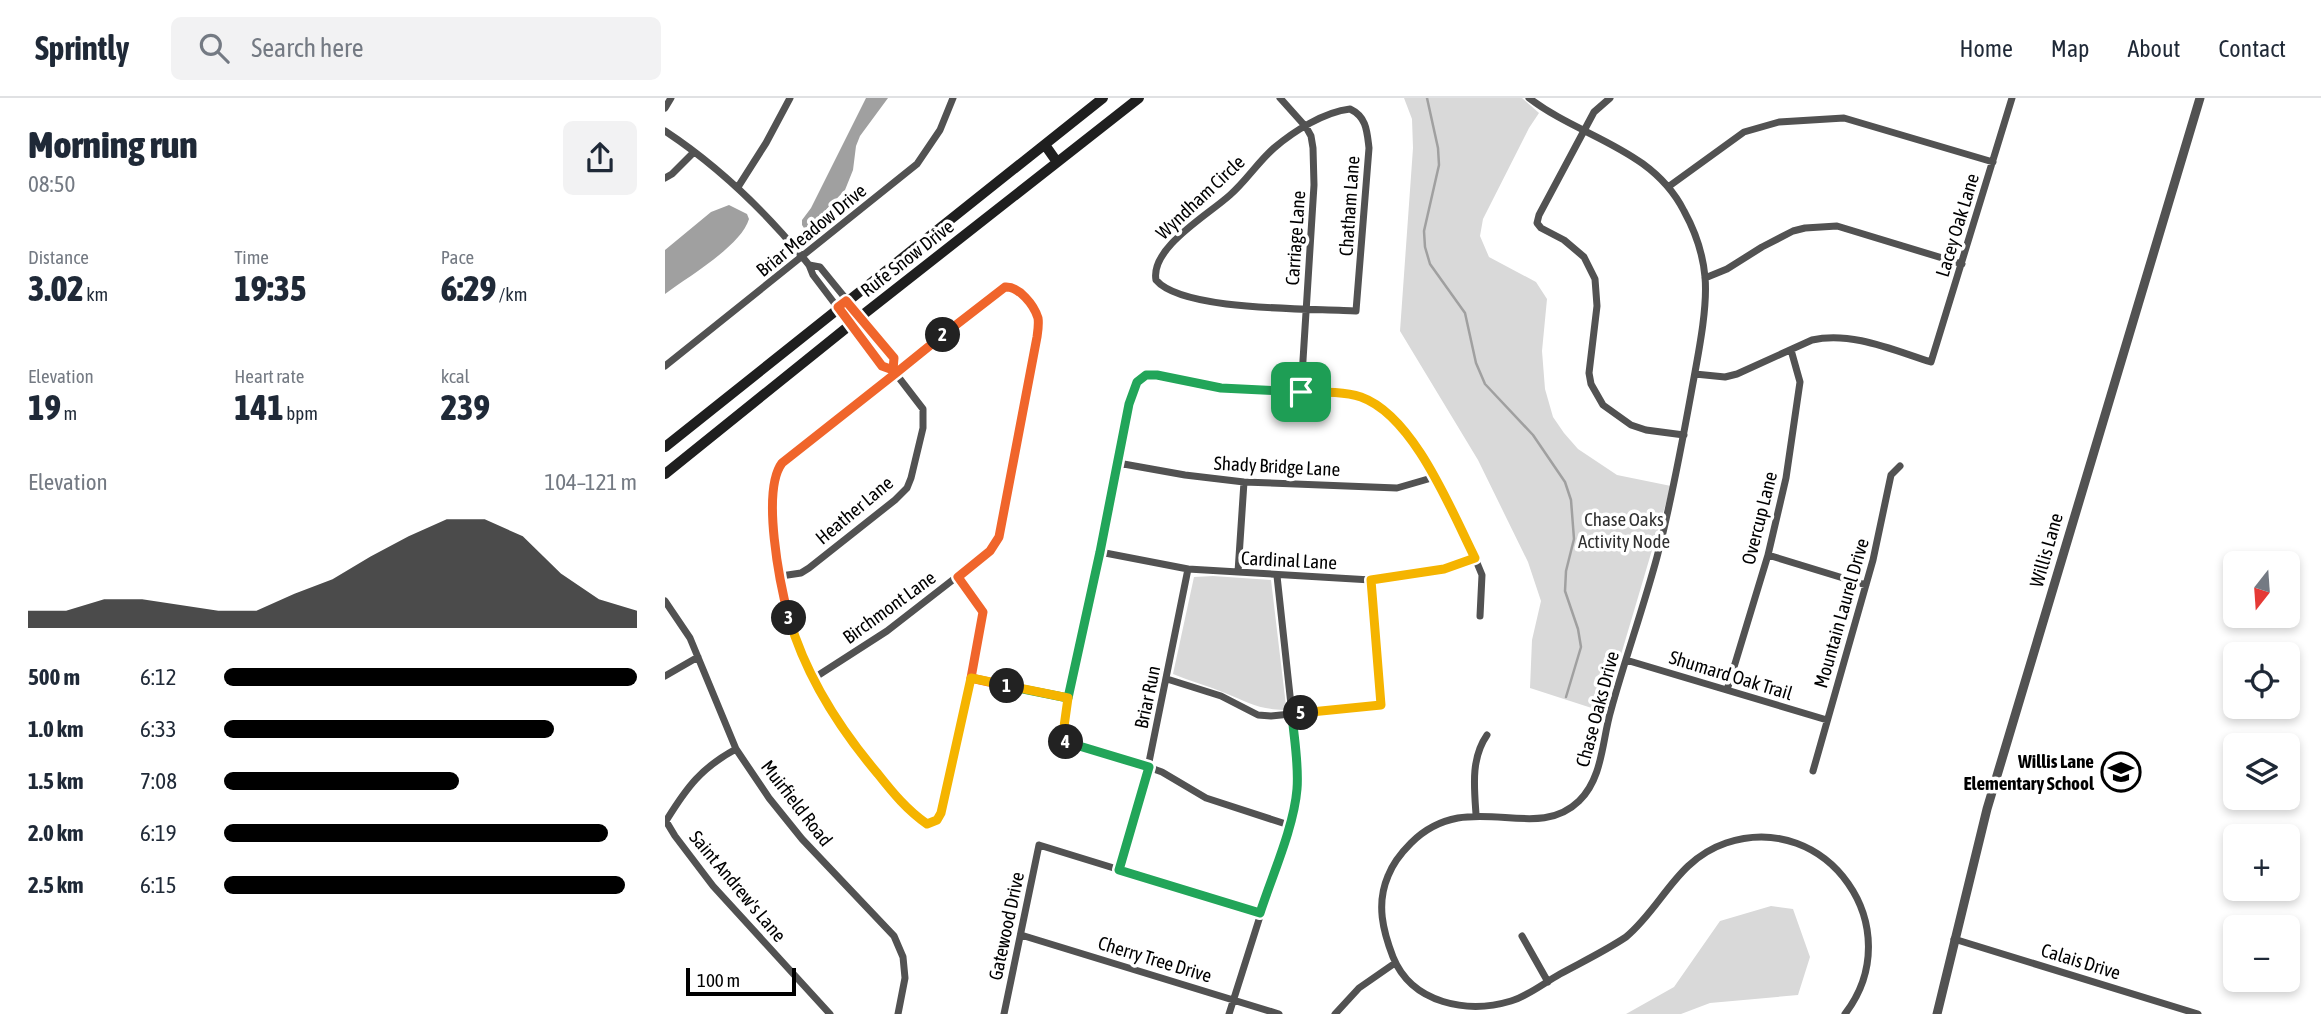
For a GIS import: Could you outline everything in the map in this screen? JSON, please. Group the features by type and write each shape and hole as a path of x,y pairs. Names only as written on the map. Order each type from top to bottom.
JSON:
{"main road":[{"name":"Rufe Snow Drive","path":"665,447 1103,98"},
{"name":"Rufe Snow Drive","path":"665,474 1139,98"},
{"path":"1045,145 1058,162"}],"street":[{"path":"665,108 671,98"},
{"path":"738,187 790,98"},
{"name":"Briar Meadow Drive","path":"665,366 918,164 940,130 953,98"},
{"name":"Carriage Lane","path":"1280,98 1311,136 1314,174 1301,392"},
{"name":"Chase Oaks Drive","path":"1529,98 1545,110 1624,150 1644,164 1668,187 1684,211 1700,251 1705,278 1695,374 1657,558 1605,732 1597,772 1580,800 1563,812 1540,819 1476,814 1452,818 1421,833 1399,855 1387,877 1381,913 1384,935 1395,963 1413,985 1426,995 1467,1008 1492,1006 1515,1000 1626,937 1639,926 1678,875 1700,857 1725,844 1755,838 1772,839 1805,848 1833,865 1844,876 1859,900 1867,926 1869,948 1864,977 1845,1014"},
{"path":"1610,98 1594,111 1537,223 1584,257 1595,279 1597,306 1589,373 1591,384 1603,405 1631,425 1684,435"},
{"name":"Lacey Oak Lane","path":"1791,350 1811,340 1837,337 1888,348 1931,362 2013,98"},
{"name":"Willis Lane","path":"1937,1014 1987,809 2200,98"},
{"name":"Chatham Lane","path":"1305,127 1339,111 1350,109 1361,116 1367,130 1369,148 1356,310 1307,308"},
{"path":"1668,187 1744,132 1779,122 1844,118 1993,162"},
{"name":"Wyndham Circle","path":"1305,127 1273,149 1233,193 1179,236 1158,261 1154,273 1161,286 1192,298 1217,303 1307,308"},
{"name":"Heather Lane","path":"665,131 756,204 803,257 813,275 842,304 860,317 894,358 895,372"},
{"path":"665,178 694,152"},
{"path":"1705,278 1727,269 1783,235 1805,228 1826,226 1837,226 1962,264"},
{"name":"Birchmont Lane","path":"814,678 887,631 958,577 990,551 999,537 1037,337 1037,316 1022,295 1010,286 1000,290 895,372"},
{"name":"Heather Lane","path":"781,576 801,573 809,568 907,488 925,416 918,401 895,372 882,366 850,325 842,304"},
{"path":"1695,374 1725,377 1737,374 1791,350"},
{"name":"Overcup Lane","path":"1727,690 1768,555 1786,478 1799,394 1798,370 1791,350"},
{"path":"895,372 776,470 773,487 775,546 784,598 793,629 837,722 903,805 927,824 937,820 941,813 983,612 958,577"},
{"path":"1289,825 1206,798 1149,767 1062,741 1068,698 1132,392 1137,382 1146,375 1157,375 1221,388 1361,397 1387,413 1406,433 1435,477 1475,558 1482,575 1480,616"},
{"name":"Shady Bridge Lane","path":"1118,463 1244,482 1397,488 1435,477"},
{"name":"Mountain Laurel Drive","path":"1813,771 1866,584 1891,475 1900,466"},
{"path":"1238,572 1244,482"},
{"name":"Cardinal Lane","path":"1100,552 1188,569 1371,580 1444,569 1475,558"},
{"path":"1768,555 1866,584"},
{"name":"Briar Run","path":"1119,870 1149,767 1188,569"},
{"path":"1229,1014 1289,825 1297,791 1298,769 1277,576"},
{"path":"1167,679 1212,692 1258,715 1381,705 1371,580"},
{"name":"Muirfield Road","path":"665,601 690,638 736,748 769,798 802,839 894,936 903,957 905,978 898,1014"},
{"path":"665,676 698,657"},
{"name":"Shumard Oak Trail","path":"1626,660 1827,720"},
{"path":"971,678 1068,698"},
{"path":"1476,814 1474,775 1479,747 1487,735"},
{"name":"Saint Andrew's Lane","path":"736,748 695,777 666,821 713,886 830,1014"},
{"name":"Gatewood Drive","path":"1004,1014 1039,845 1119,870"},
{"path":"1119,870 1260,913"},
{"name":"Cherry Tree Drive","path":"1021,934 1279,1014"},
{"path":"1522,936 1548,982"},
{"name":"Calais Drive","path":"1954,939 2198,1014"},
{"path":"1335,1014 1359,988 1395,963"}],"green space":[{"name":"Chase Oaks Activity Node","path":"1404,98 1522,98 1539,113 1483,219 1480,236 1489,257 1536,282 1547,299 1542,351 1545,389 1553,417 1564,433 1578,449 1617,475 1671,486 1604,712 1530,688 1532,640 1541,601 1528,562 1478,460 1400,331 1413,148 1412,119"},
{"path":"1194,577 1271,580 1286,706 1283,710 1253,705 1173,674"},
{"path":"1771,906 1793,909 1810,957 1798,995 1710,1003 1681,1014 1626,1014 1674,987 1720,921"}],"shaded area":[{"path":"866,98 888,98 860,136 853,170 845,190 809,232 806,231 802,220 811,208"},
{"path":"729,205 747,214 749,219 744,229 736,240 713,260 665,294 665,250 711,212"}],"waterway":[{"path":"1427,98 1439,165 1424,231 1430,264 1465,313 1476,363 1485,384 1533,435 1565,482 1571,500 1574,539 1566,571 1565,591 1581,647 1566,697"}],"place":[{"name":"Willis Lane Elementary School","path":"2121,772"}],"route":[{"path":"1301,392 1221,388 1157,375 1146,375 1137,382 1129,404 1068,698 971,678 983,612 958,577 990,551 999,537 1003,523 1037,337 1037,316 1033,308 1014,288 1005,287 896,373 882,366 838,307 846,301 894,358 893,370 896,373 776,470 773,478 775,546 784,598 793,629 822,695 855,747 913,815 931,824 941,813 971,678 1068,698 1062,741 1149,767 1119,870 1260,913 1289,825 1297,791 1298,769 1292,714 1381,705 1371,580 1444,569 1475,558 1435,477 1396,421 1361,397 1301,392"}]}
